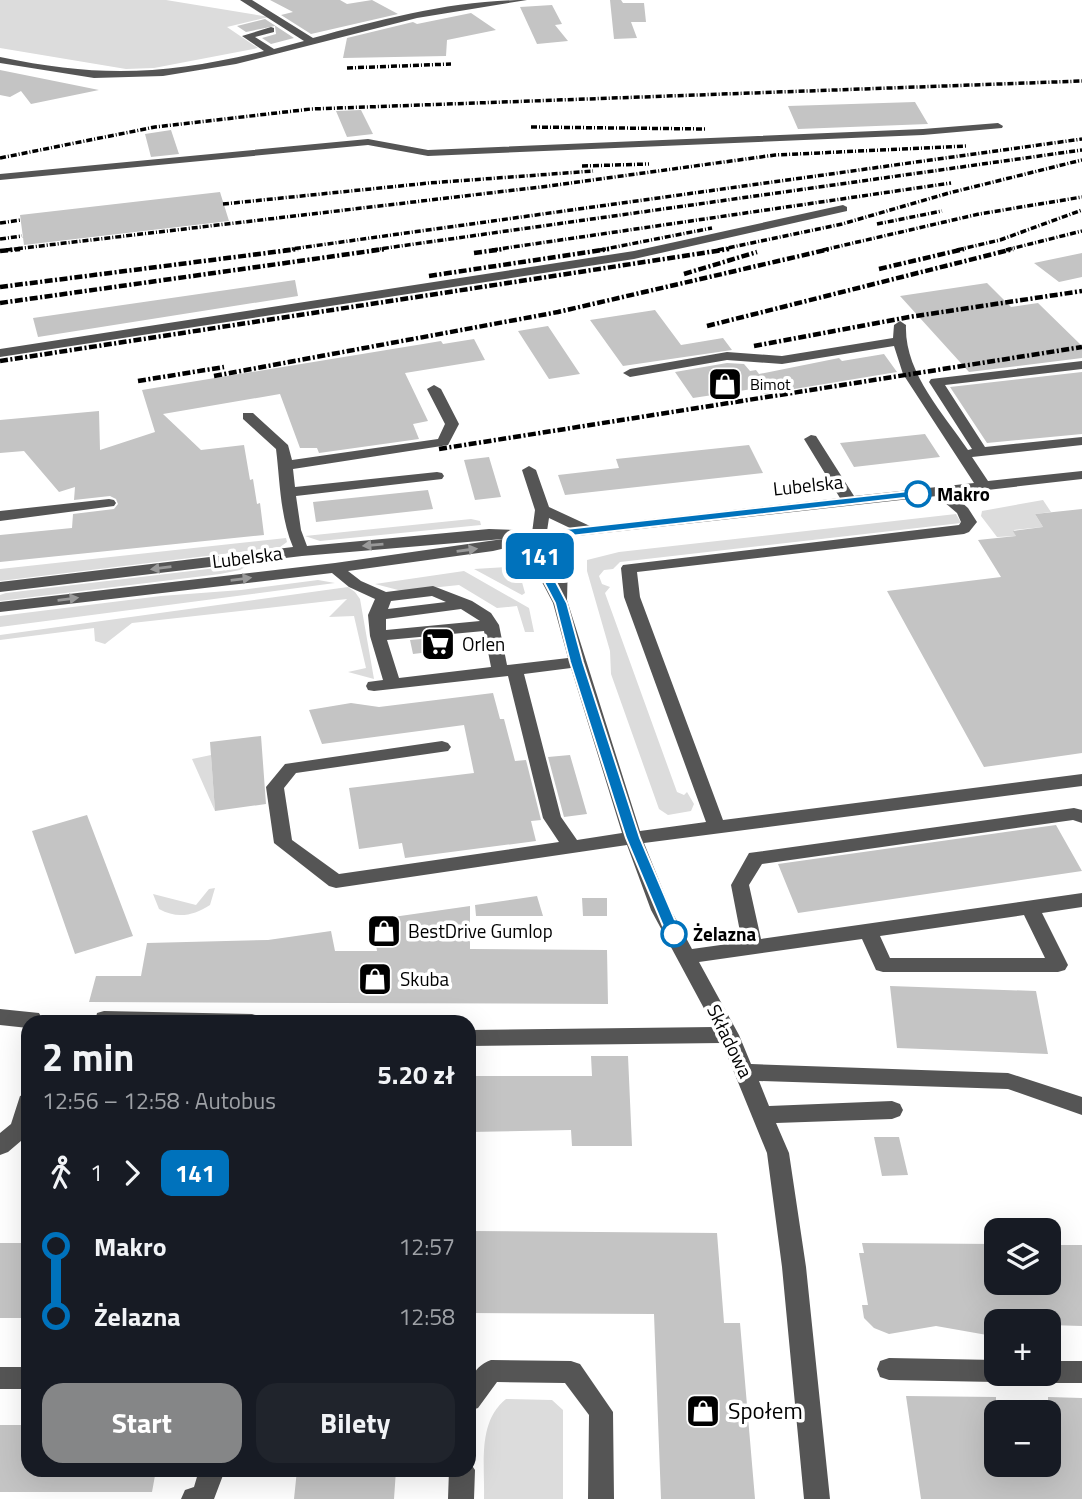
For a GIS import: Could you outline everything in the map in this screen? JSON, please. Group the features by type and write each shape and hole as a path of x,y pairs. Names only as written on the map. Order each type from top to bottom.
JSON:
{"street":[{"path":"245,0 312,42"},
{"path":"0,60 71,74 128,76 215,64 452,8 522,0"},
{"path":"271,30 247,36 272,52"},
{"path":"0,177 368,142 388,144 412,153 428,153 923,132 998,126"},
{"path":"0,353 634,256 843,209"},
{"path":"900,325 899,341 911,374 984,486"},
{"path":"630,373 727,356 782,359 899,341"},
{"path":"981,452 936,382 1082,365"},
{"path":"283,466 443,442 452,424 434,389"},
{"path":"248,416 283,448 283,466 293,530 302,551"},
{"path":"811,439 850,501"},
{"path":"962,454 1082,442"},
{"path":"529,470 542,510 587,530"},
{"name":"Lubelska","path":"0,607 335,568 587,530 1082,475"},
{"path":"288,492 437,476"},
{"path":"717,827 632,597 629,568 964,529 969,522 963,511 940,491"},
{"path":"0,516 109,503"},
{"name":"Składowa","path":"542,510 540,563 561,603 633,838 662,910 729,1035 778,1153 794,1267 817,1499"},
{"name":"Lubelska","path":"0,587 302,551 489,534 539,536"},
{"path":"335,568 355,584 383,597 433,591 466,604 485,616 507,669 552,818 572,847"},
{"path":"383,597 376,615 378,636 393,683"},
{"path":"376,615 466,604"},
{"path":"378,636 491,625"},
{"path":"374,686 577,662"},
{"path":"442,747 291,768 275,787 283,843 336,881 633,838 1082,780"},
{"path":"752,948 740,885 755,858 1074,814 1082,817"},
{"path":"686,957 1082,900"},
{"path":"868,930 883,965 1058,965 1030,907"},
{"path":"0,1017 21,1018"},
{"path":"476,1038 729,1035"},
{"path":"746,1072 1008,1081 1082,1106"},
{"path":"763,1115 892,1111"},
{"path":"0,1146 21,1126"},
{"path":"889,1369 984,1371"},
{"path":"476,1391 491,1371 571,1372 601,1412 601,1499"},
{"path":"1061,1372 1082,1372"},
{"path":"0,1378 21,1378"},
{"path":"194,1499 203,1496 210,1477"},
{"path":"461,1499 462,1477"}],"shaded area":[{"path":"0,0 166,0 269,17 227,27 258,48 154,68 126,69 0,48"},
{"path":"1043,500 1051,512 1035,514 1043,527 1014,530 1016,536 997,537 981,516 982,511"},
{"path":"956,514 961,523 620,562 613,569 604,570 599,576 602,584 610,587 605,593 677,792 684,795 687,792 694,804 691,811 668,815 659,809 611,674 610,651 587,571 587,560 619,552"},
{"path":"471,519 480,521 481,525 320,541 305,536"},
{"path":"286,538 287,542 280,547 0,581 0,569"},
{"path":"250,564 240,570 220,574 0,601 0,595 6,593"},
{"path":"507,567 520,575 525,593 522,595 474,569"},
{"path":"464,571 529,608 534,632 525,632 517,606 497,608 459,585 402,591 375,584"},
{"path":"318,580 335,583 0,627 0,616"},
{"path":"348,587 360,599 374,679 348,672 366,668 354,616 329,617 347,599 132,623 105,644 95,641 94,628 0,640 0,635"},
{"path":"211,755 215,811 192,759"},
{"path":"215,888 210,905 185,915 159,909 153,894 196,905 209,889"},
{"path":"506,1399 552,1400 563,1410 563,1499 484,1499 487,1432 490,1420"}],"building":[{"path":"270,0 340,0 347,4 372,0 398,14 311,34 281,15 293,12"},
{"path":"610,0 644,3 646,22 631,22 637,38 614,39"},
{"path":"552,5 562,24 555,25 568,41 537,44 520,7"},
{"path":"471,13 496,30 447,40 446,56 343,58 347,38 413,22 417,24"},
{"path":"265,19 294,38 271,44 262,38 276,34 275,26 246,32 237,26"},
{"path":"0,70 99,90 31,104 21,91 10,97 0,95"},
{"path":"915,102 928,124 798,129 788,106"},
{"path":"361,110 373,134 347,137 336,111"},
{"path":"171,130 179,154 151,157 145,134"},
{"path":"220,192 229,221 24,245 20,215"},
{"path":"1082,253 1082,277 1059,282 1034,263"},
{"path":"295,280 298,296 38,337 33,318"},
{"path":"987,283 1011,307 1038,303 1082,346 1082,358 969,372 900,296"},
{"path":"655,310 681,345 723,338 732,350 623,366 590,320"},
{"path":"548,326 580,374 549,379 518,331"},
{"path":"474,339 485,360 405,373 428,421 413,424 419,439 319,453 317,448 300,448 280,394 163,414 201,450 244,445 250,480 253,479 257,504 260,503 264,535 0,562 0,535 72,528 73,514 114,509 118,504 116,499 110,496 74,500 75,487 59,492 24,451 0,453 0,420 99,411 100,450 155,432 142,390 441,341 443,344"},
{"path":"884,354 897,372 764,394 759,388 693,398 675,372 727,363 744,364 750,371 756,370 759,374 839,358 842,361"},
{"path":"1082,372 1082,434 987,443 950,387"},
{"path":"925,434 940,457 854,467 840,443"},
{"path":"749,445 763,473 565,495 558,475 619,468 616,459"},
{"path":"489,457 501,497 475,500 464,460"},
{"path":"428,490 433,509 316,522 313,502"},
{"path":"1082,509 1082,753 984,767 887,591 1001,577 978,540 1016,536 1013,531 1043,527 1035,514"},
{"path":"443,637 446,650 413,654 410,640"},
{"path":"493,693 500,719 504,719 515,761 526,760 541,820 531,821 536,841 405,858 402,843 359,849 349,788 474,773 464,725 322,744 309,710 351,703 379,707"},
{"path":"261,736 266,804 215,811 210,742"},
{"path":"570,755 587,814 564,817 548,757"},
{"path":"87,815 133,936 75,954 32,831"},
{"path":"1056,825 1082,871 798,913 778,864"},
{"path":"537,896 543,916 476,916 475,905"},
{"path":"582,898 607,898 607,916 583,916"},
{"path":"470,906 470,949 607,950 608,1004 89,1002 96,976 141,976 147,943 268,940 331,931 335,951 377,951 372,920"},
{"path":"890,986 1036,991 1048,1054 897,1048"},
{"path":"591,1056 628,1056 632,1146 572,1146 571,1130 476,1132 476,1076 592,1076"},
{"path":"874,1137 899,1137 908,1175 882,1176"},
{"path":"476,1231 717,1233 724,1323 740,1323 755,1499 661,1499 654,1314 476,1313"},
{"path":"0,1243 21,1243 21,1318 0,1318"},
{"path":"862,1243 984,1244 984,1295 1061,1295 1061,1245 1082,1245 1082,1326 1061,1325 1061,1309 984,1309 984,1334 936,1326 889,1334 874,1328 864,1318 862,1305 868,1305 859,1253 864,1253"},
{"path":"906,1396 996,1397 996,1400 984,1400 984,1477 1061,1477 1061,1400 1048,1400 1048,1397 1082,1398 1082,1499 921,1499"},
{"path":"0,1425 21,1425 21,1477 155,1477 152,1492 0,1492"},
{"path":"296,1477 396,1477 394,1499 294,1499"}],"railway":[{"path":"347,68 451,64"},
{"path":"0,158 155,127 311,109 1082,81"},
{"path":"531,127 706,129"},
{"path":"284,250 1082,139"},
{"path":"6,250 549,186 775,155 967,146"},
{"path":"372,250 1082,150"},
{"path":"718,250 842,224 949,193 1082,160"},
{"path":"582,166 649,164"},
{"path":"223,204 429,183 593,171"},
{"path":"492,250 951,183"},
{"path":"823,250 979,214 1082,197"},
{"path":"957,250 1000,240 1082,210"},
{"path":"877,224 942,211"},
{"path":"0,223 21,220"},
{"path":"600,250 712,228"},
{"path":"1006,250 1082,231"},
{"path":"0,239 22,236"},
{"path":"0,251 20,249"},
{"path":"0,287 298,249"},
{"path":"0,303 385,249"},
{"path":"474,253 504,249"},
{"path":"429,276 609,249"},
{"path":"0,361 729,249"},
{"path":"214,376 558,312 830,249"},
{"path":"879,269 964,249"},
{"path":"707,326 1013,249"},
{"path":"684,274 757,252"},
{"path":"754,346 909,317 1082,291"},
{"path":"439,449 1082,347"},
{"path":"138,381 224,367"}],"bus line":[{"name":"141","path":"674,934 633,838 561,603 540,563 539,536 918,494"}],"place":[{"name":"Bimot","path":"725,384"},
{"name":"Makro","path":"918,494"},
{"name":"Orlen","path":"438,644"},
{"name":"BestDrive Gumlop","path":"384,931"},
{"name":"Żelazna","path":"674,934"},
{"name":"Skuba","path":"375,979"},
{"name":"Społem","path":"703,1411"}]}
